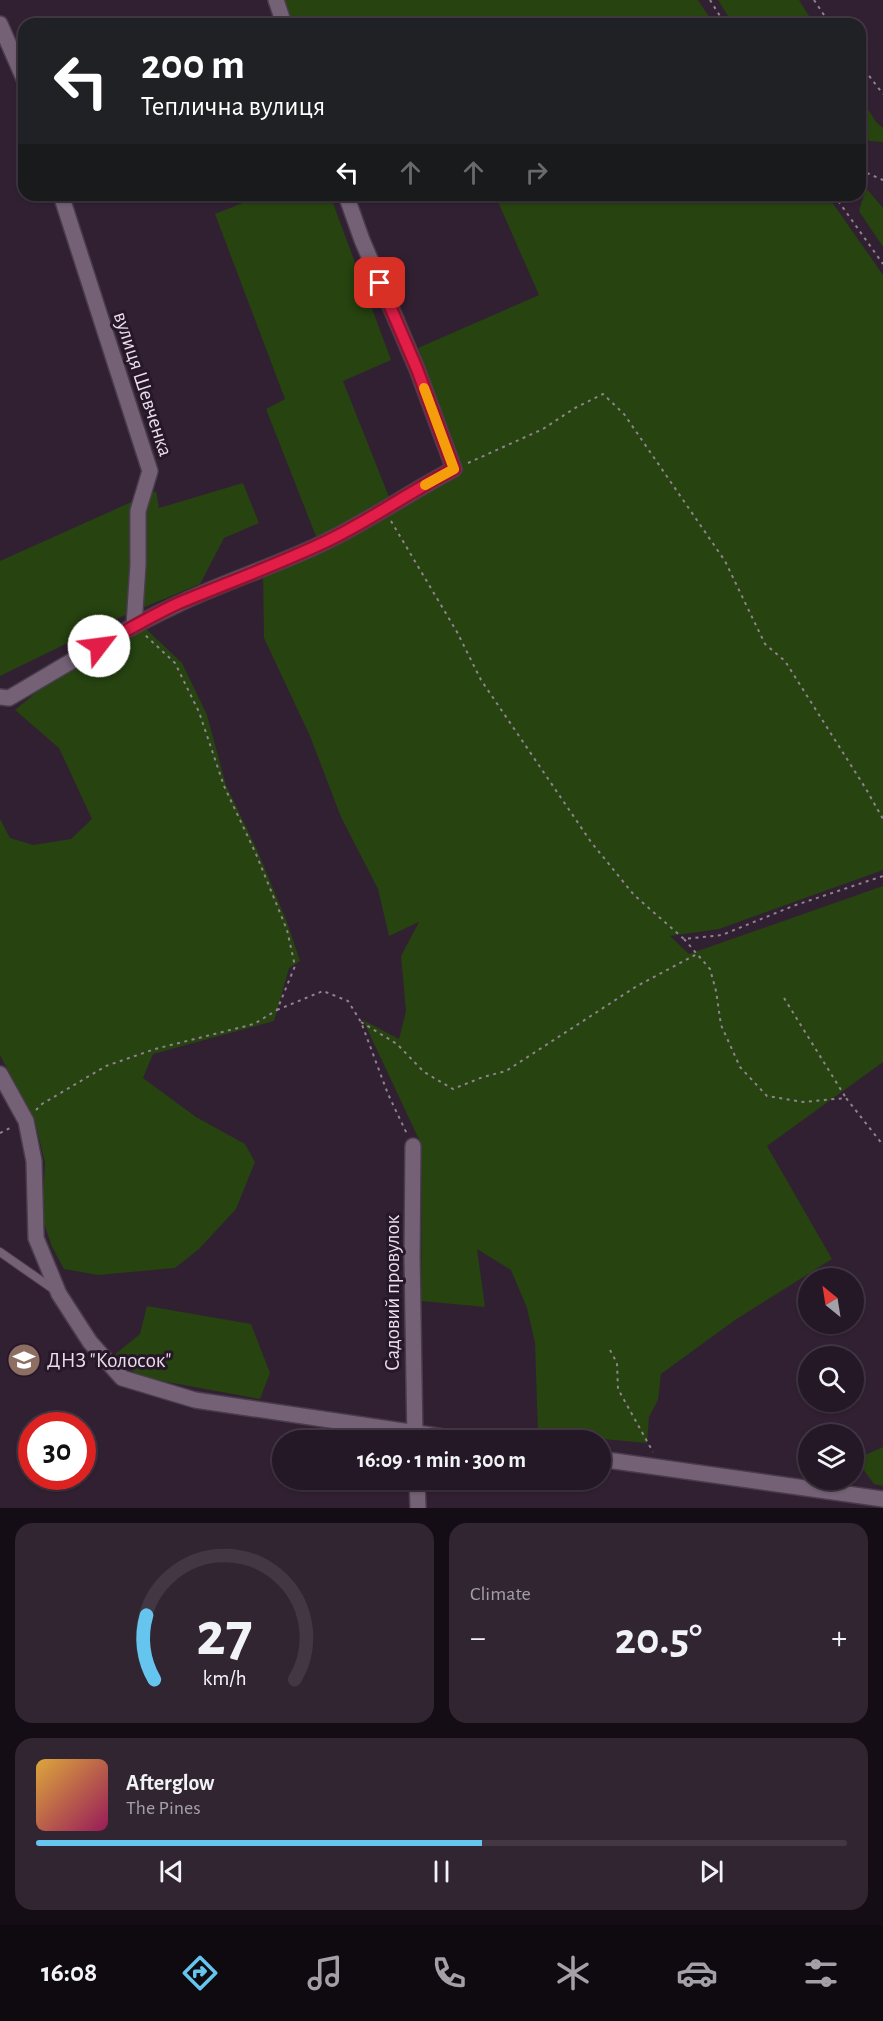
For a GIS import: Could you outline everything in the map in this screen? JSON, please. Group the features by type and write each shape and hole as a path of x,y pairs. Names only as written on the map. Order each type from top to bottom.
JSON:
{"street":[{"path":"276,0 282,18"},
{"path":"0,24 18,65"},
{"name":"вулиця Шевченка","path":"63,201 150,471 138,511 138,565 134,625"},
{"path":"0,697 9,698 134,625 177,604 323,543 454,469 417,369 362,240 348,201"},
{"path":"0,1074 26,1121 34,1161 36,1238 59,1294 90,1342 122,1378 195,1400 373,1430"},
{"name":"Садовий провулок","path":"413,1146 415,1430"},
{"path":"611,1460 883,1499"},
{"path":"417,1490 418,1508"}],"lane":[{"path":"0,1252 59,1294"}],"path":[{"path":"710,0 721,18"},
{"path":"814,0 826,18"},
{"path":"866,72 883,94"},
{"path":"866,173 883,180"},
{"path":"838,201 883,264"},
{"path":"454,469 543,429 575,408 603,394 624,414 725,561 765,644 785,661 883,819"},
{"path":"384,510 457,632 481,680 591,842 633,895 684,939 710,969 721,1026 740,1067 767,1096 803,1102 846,1098"},
{"path":"134,625 175,663 199,712 224,786 256,854 287,930 295,966 277,1010"},
{"path":"684,939 722,935 793,906 883,876"},
{"path":"361,1022 397,1044 424,1072 453,1089 506,1071 637,986 697,954"},
{"path":"26,1121 42,1104 106,1066 155,1049 254,1024 277,1010 323,991 348,1001 361,1022 388,1094 413,1146"},
{"path":"784,998 846,1098 883,1145"},
{"path":"610,1350 617,1363 618,1389 661,1467"}],"green space":[{"path":"284,0 698,0 710,18 291,18"},
{"path":"718,0 799,0 810,18 729,18"},
{"path":"866,106 876,122 883,128 883,142 869,141 866,136"},
{"path":"866,188 883,208 883,247 859,211 862,201 866,201"},
{"path":"248,201 332,201 391,360 343,381 389,497 458,458 418,348 539,295 498,201 831,201 883,275 883,870 719,929 670,936 689,954 883,886 883,1062 767,1146 832,1259 818,1268 798,1268 798,1280 735,1320 661,1374 658,1400 649,1417 647,1443 611,1440 611,1430 538,1430 535,1343 527,1308 511,1270 477,1249 485,1307 421,1301 422,1146 363,1020 399,1039 406,1011 401,956 419,922 389,936 378,889 341,817 310,736 264,638 263,572 321,549 266,409 285,399 215,214"},
{"path":"243,483 259,523 224,538 200,584 123,616 0,676 0,561 156,491 159,508"},
{"path":"142,625 182,663 207,715 226,785 258,852 287,922 300,961 289,968 274,1021 153,1054 143,1078 196,1117 245,1144 255,1162 236,1209 199,1249 175,1268 98,1275 64,1269 52,1247 42,1217 45,1163 36,1125 0,1055 0,819 10,838 33,845 71,839 92,819 59,748 15,710 52,679"},
{"path":"147,1306 251,1324 270,1373 260,1399 140,1377 113,1356 140,1334"},
{"path":"883,1447 883,1486 874,1484 864,1470 864,1455"}],"slow traffic":[{"path":"424,388 454,469 425,485"}],"place":[{"name":"ДНЗ \"Колосок\"","path":"24,1360"}],"route":[{"path":"99,646 134,625 177,604 323,543 454,469 417,369 380,283"}]}
